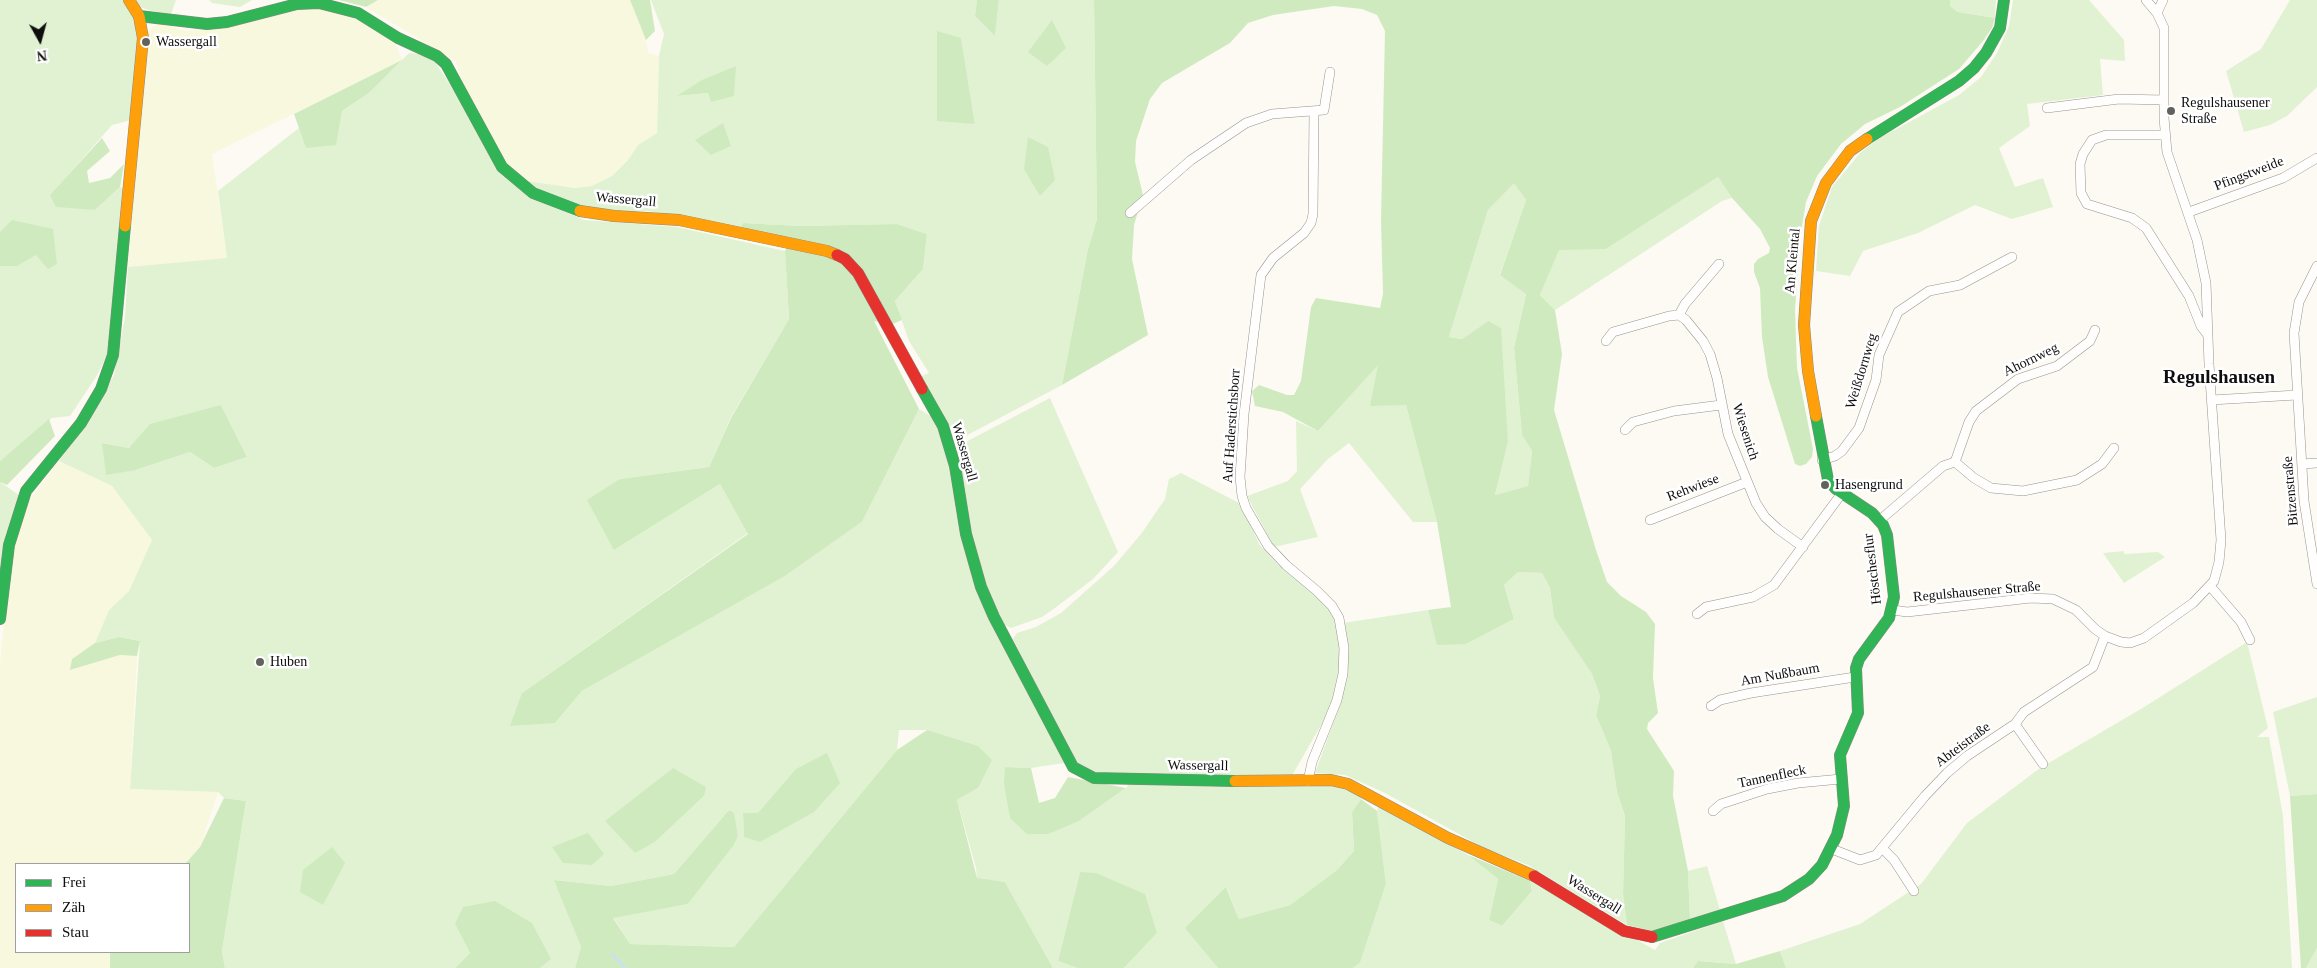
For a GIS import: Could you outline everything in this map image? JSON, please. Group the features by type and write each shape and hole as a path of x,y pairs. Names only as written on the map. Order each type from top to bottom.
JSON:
{"street":[{"path":"0,619 8,545 26,491 81,423 101,389 113,355 143,38 138,16 129,0"},
{"name":"An Kleintal","path":"1822,460 1808,371 1804,324 1808,240 1816,206 1833,171 1850,151 1881,129 1959,81 1974,68 1986,53 2000,28 2004,0"},
{"name":"Regulshausener Straße","path":"1893,610 1914,612 2031,598 2053,599 2076,610 2091,626 2105,636 2125,643 2140,640 2193,603 2210,586 2219,562 2221,540 2204,271 2189,212 2171,166 2165,135 2165,36 2157,13 2146,0"},
{"path":"2157,13 2163,0"},
{"name":"Wassergall","path":"138,16 207,24 227,22 297,4 319,3 358,13 398,38 437,56 446,64 502,167 512,178 533,193 580,211 614,216 679,220 827,252 844,259 858,273 943,426 955,466 966,534 981,587 1073,767 1094,778 1308,782 1330,780 1348,784 1368,793 1448,838 1532,874 1619,928 1636,935 1655,938 1665,936 1719,916"},
{"path":"1130,213 1191,160 1246,123 1272,114 1324,110 1330,72"},
{"path":"2047,108 2119,100 2164,100"},
{"name":"Auf Haderstichsborr","path":"1308,782 1312,762 1337,700 1344,674 1344,648 1339,618 1327,601 1274,554 1264,540 1246,508 1242,496 1240,476 1255,303 1261,275 1273,258 1304,233 1311,223 1313,214 1314,111"},
{"path":"2165,135 2106,135 2092,140 2083,154 2080,164 2081,193 2087,204 2132,218 2146,228 2189,296 2201,326 2207,334"},
{"name":"Pfingstweide","path":"2189,212 2278,180 2317,158"},
{"name":"Weißdornweg","path":"1822,460 1835,456 1842,451 1859,428 1876,380 1879,356 1898,312 1929,291 1960,285 2012,257"},
{"path":"1606,341 1613,332 1679,315 1684,304 1719,264"},
{"name":"Bitzenstraße","path":"2317,266 2305,288 2296,319 2294,349 2307,525 2317,584"},
{"name":"Wiesenich","path":"1679,315 1696,331 1710,354 1717,378 1728,434 1746,482 1765,517 1778,529 1804,547"},
{"name":"Ahornweg","path":"1955,462 1968,422 1976,411 2012,382 2057,366 2090,341 2095,330"},
{"path":"2211,400 2297,395"},
{"path":"1626,430 1633,422 1674,411 1721,405"},
{"path":"1880,520 1943,466 1955,462 1974,478 1991,488 2023,491 2077,480 2102,464 2114,448"},
{"name":"Höstchesflur","path":"1719,916 1770,901 1796,888 1809,879 1832,848 1842,821 1844,806 1841,748 1855,724 1858,713 1855,677 1859,659 1893,610 1894,597 1886,530 1880,520 1842,493 1828,480 1822,460"},
{"path":"2302,464 2317,463"},
{"name":"Rehwiese","path":"1650,520 1746,482"},
{"path":"1697,614 1706,607 1743,600 1765,592 1783,575 1842,493"},
{"path":"2210,586 2242,622 2250,640"},
{"name":"Abteistraße","path":"1832,848 1855,859 1865,860 1883,849 1925,796 1967,756 2015,724 2024,712 2093,667 2105,636"},
{"name":"Am Nußbaum","path":"1711,706 1720,700 1751,693 1855,677"},
{"path":"2015,724 2043,764"},
{"name":"Tannenfleck","path":"1712,811 1727,801 1780,786 1842,778"},
{"path":"1883,849 1894,860 1914,891"}],"green space":[{"path":"0,0 123,0 135,20 139,51 131,120 112,125 50,196 95,210 120,187 125,189 112,345 96,377 70,416 52,418 0,461"},
{"path":"135,0 176,0 171,14 140,7"},
{"path":"209,0 252,0 240,7 212,3"},
{"path":"339,0 378,0 366,7"},
{"path":"378,0 630,0 646,40 648,53 659,56 657,133 638,145 628,160 612,176 592,186 575,188 526,181 508,169 462,82 456,61 366,7"},
{"path":"630,0 650,0 655,31 646,40"},
{"path":"651,0 977,0 975,16 995,35 999,0 1094,0 1097,219 1088,249 1062,385 958,440 920,377 929,373 909,341 895,301 923,269 927,234 897,224 800,226 743,223 739,230 648,211 607,212 564,203 529,186 526,181 575,188 592,186 612,176 628,160 638,145 657,133 659,56 664,34","holes":["937,32 961,39 975,124","736,66 711,102 708,93 678,96"]},
{"path":"977,0 999,0 995,36 975,16"},
{"path":"1094,0 1950,0 1950,6 1958,12 1995,18 1992,28 1983,41 1959,69 1900,107 1865,124 1841,144 1817,176 1806,202 1801,232 1795,310 1797,368 1813,449 1812,457 1806,464 1800,466 1795,464 1768,377 1762,337 1760,288 1754,272 1754,264 1758,259 1769,253 1770,248 1760,229 1732,198 1718,177 1606,249 1559,250 1540,295 1555,310 1562,354 1554,410 1607,582 1621,596 1646,612 1655,624 1653,678 1658,713 1648,723 1647,729 1674,771 1673,796 1688,871 1690,919 1659,933 1627,925 1623,894 1625,816 1617,792 1611,751 1596,715 1600,696 1592,674 1554,618 1550,588 1542,573 1518,572 1504,585 1514,619 1466,644 1437,645 1428,610 1451,607 1437,522 1406,405 1370,406 1378,365 1318,431 1283,412 1255,406 1252,391 1259,385 1287,395 1294,395 1301,381 1311,307 1316,298 1380,308 1383,294 1381,220 1385,31 1377,15 1362,9 1334,6 1273,15 1248,23 1230,43 1162,83 1150,99 1136,141 1135,162 1143,195 1134,225 1132,259 1148,335 1062,385 1088,249 1097,219","holes":["1514,183 1526,200 1500,275 1526,294 1514,348 1522,435 1532,451 1528,486 1495,495 1508,442 1501,328 1488,321 1462,339 1449,337 1488,210"]},
{"path":"1950,0 1996,0 1995,18 1958,12 1950,6"},
{"path":"2013,0 2089,0 2124,40 2125,61 2100,59 2103,95 2027,104 2030,126 1999,148 2015,187 2043,178 2053,207 2012,219 1975,205 1918,233 1863,251 1850,276 1816,271 1819,226 1832,187 1861,152 1880,138 1959,95 1981,77 1997,53 2009,26"},
{"path":"2290,0 2317,0 2317,87 2287,116 2270,125 2244,132 2226,71 2261,49"},
{"path":"293,8 340,10 395,42 402,60 212,154 227,258 128,267 147,33 155,25 161,24 187,31 224,27"},
{"path":"1052,20 1066,48 1047,66 1028,52"},
{"path":"937,31 961,38 975,124 937,121"},
{"path":"409,53 430,55 524,193 584,220 677,227 785,251 789,319 731,417 709,467 620,479 614,550 720,484 748,533 522,693 555,723 582,691 785,576 862,522 919,409 934,418 952,469 972,578 1064,763 1031,768 1005,767 1010,818 1079,821 1129,784 1330,785 1359,794 1361,799 1352,812 1354,851 1337,870 1290,905 1239,919 1227,888 1208,954 1218,968 1124,968 1157,933 1080,872 1058,961 1077,968 1053,968 1005,882 977,879 976,868 957,800 978,788 927,730 899,730 897,750 734,947 630,944 613,917 688,904 734,845 738,836 729,810 674,874 611,886 555,880 581,947 575,968 540,968 551,958 455,924 470,953 455,968 225,968 222,951 246,801 224,798 218,792 130,789 140,641 119,637 95,643 109,610 129,591 152,540 112,486 59,461 93,413 114,375 125,317 128,267 227,258 218,191 299,128 307,147 342,111 369,93","holes":["221,405 247,457 214,468 190,452 136,470 102,443 129,448","672,769 704,796 655,842 635,852 606,821","743,813 758,813 769,836 760,842 744,836"]},
{"path":"402,60 369,93 342,111 336,145 306,148 294,114"},
{"path":"736,66 734,96 711,102 708,93 677,96 702,80"},
{"path":"723,123 731,146 711,155 695,140"},
{"path":"1028,137 1048,147 1055,180 1040,196 1024,169"},
{"path":"102,138 110,151 87,171 89,183 110,178 124,164 120,187 95,210 56,207 50,195"},
{"path":"1718,177 1732,198 1722,201 1555,310 1540,295 1559,249 1606,249"},
{"path":"1514,182 1526,200 1500,274 1526,293 1514,348 1522,435 1532,451 1528,486 1495,495 1508,442 1488,321 1462,339 1449,337 1488,210"},
{"path":"12,220 53,229 57,264 48,269 36,255 17,266 0,266 0,232"},
{"path":"743,223 800,226 897,224 927,234 923,269 895,301 902,320 890,325 874,321 919,409 862,522 785,576 582,691 555,723 510,726 522,693 748,534 720,484 614,550 587,500 620,479 709,467 731,418 789,319 785,251 791,240 739,230"},
{"path":"1378,364 1406,405 1437,522 1413,522 1349,443 1328,459 1300,489 1318,537 1274,547 1247,496 1288,481 1297,471 1296,421 1318,431"},
{"path":"1050,398 1118,552 1093,579 1055,608 1042,617 1011,628 1003,624 991,604 972,547 956,447"},
{"path":"221,405 247,457 214,468 190,452 136,470 106,475 102,443 129,448 150,424"},
{"path":"49,419 55,436 7,485 0,482 0,461"},
{"path":"59,461 112,486 152,540 129,591 109,610 95,643 72,659 71,670 120,655 137,656 130,789 218,792 200,847 186,863 15,863 15,953 110,953 110,968 0,968 0,664 9,562 27,503"},
{"path":"1181,473 1241,504 1259,544 1277,564 1313,592 1329,609 1335,620 1341,652 1340,673 1332,706 1290,779 1091,772 1073,762 1013,639 1017,633 1036,627 1061,613 1114,566 1141,534 1165,499 1169,479"},
{"path":"0,482 19,495 2,550 0,570"},
{"path":"2124,551 2124,554 2158,552 2165,557 2124,583 2103,553"},
{"path":"1518,572 1542,573 1550,588 1554,618 1592,674 1600,696 1596,715 1611,751 1617,792 1625,816 1623,894 1627,925 1528,865 1484,848 1385,793 1345,775 1315,773 1341,702 1347,675 1343,623 1428,610 1437,642 1466,644 1514,619 1504,585"},
{"path":"119,637 140,641 137,656 120,655 70,670 72,659 95,643"},
{"path":"2247,642 2268,728 2257,737 2269,737 2283,816 2292,968 1786,968 1780,951 1860,924 1921,884 1967,823 2040,768 2141,709"},
{"path":"2317,697 2317,794 2290,796 2273,712"},
{"path":"927,730 978,746 992,760 978,788 957,800 977,878 1005,882 1053,968 575,968 581,947 554,880 611,886 674,874 729,810 734,813 738,836 734,845 688,904 613,918 630,944 734,947 897,750"},
{"path":"827,753 840,783 814,812 760,842 744,837 743,813 758,813 796,769"},
{"path":"1005,767 1031,768 1039,803 1055,798 1068,777 1126,788 1079,821 1048,834 1027,834 1010,818 1004,784"},
{"path":"673,768 706,787 704,796 655,842 635,853 605,821"},
{"path":"2317,794 2317,948 2306,968 2301,968 2290,796"},
{"path":"224,798 246,801 222,951 225,968 110,968 110,953 190,953 190,863 186,863 200,847"},
{"path":"1361,799 1377,811 1386,884 1360,963 1353,968 1218,968 1185,928 1226,887 1239,919 1290,905 1337,870 1354,851 1352,812"},
{"path":"1379,804 1468,855 1498,879 1489,920 1502,926 1532,891 1530,881 1655,950 1660,943 1723,921 1736,964 1699,961 1693,968 1353,968 1360,963 1386,884 1377,811"},
{"path":"588,833 604,854 592,865 563,863 552,847"},
{"path":"332,847 345,863 323,905 300,892 303,870"},
{"path":"1468,855 1530,881 1532,891 1502,926 1489,920 1498,879"},
{"path":"1707,866 1720,910 1690,919 1688,871"},
{"path":"1080,872 1096,873 1145,894 1157,933 1124,968 1077,968 1058,961"},
{"path":"495,901 532,923 551,959 540,968 455,968 470,953 455,924 463,907"},
{"path":"2317,948 2317,968 2306,968"},
{"path":"1780,951 1786,968 1693,968 1698,961 1736,964"}],"waterway":[{"path":"612,954 625,968"}],"traffic: fast":[{"path":"1867,139 1959,81 1974,68 1986,53 2000,28 2004,0"},
{"path":"139,16 207,24 227,22 297,4 319,3 358,13 398,38 437,56 446,64 502,167 533,193 580,211"},
{"path":"0,619 9,545 26,491 81,423 101,389 113,355 125,226"},
{"path":"922,389 943,426 955,466 966,534 981,587 994,617 1073,767 1094,778 1235,781"},
{"path":"1652,937 1783,896 1809,879 1822,865 1837,835 1844,806 1840,755 1858,713 1856,668 1859,659 1889,618 1894,597 1887,535 1883,525 1872,513 1836,489 1828,480 1816,416"}],"traffic: slow":[{"path":"125,226 143,38 139,16 129,0"},
{"path":"1816,416 1808,371 1804,325 1811,221 1826,183 1850,151 1867,139"},
{"path":"580,211 614,216 679,220 827,251 837,255"},
{"path":"1235,781 1331,780 1348,784 1448,838 1534,876"}],"traffic: jam":[{"path":"837,255 845,259 858,273 922,389"},
{"path":"1534,876 1624,931 1652,937"}],"place":[{"name":"Wassergall","path":"146,42"},
{"name":"Regulshausener Straße","path":"2171,111"},
{"name":"Hasengrund","path":"1825,485"},
{"name":"Huben","path":"260,662"}],"district":[{"name":"Regulshausen","path":"2219,378"}]}
